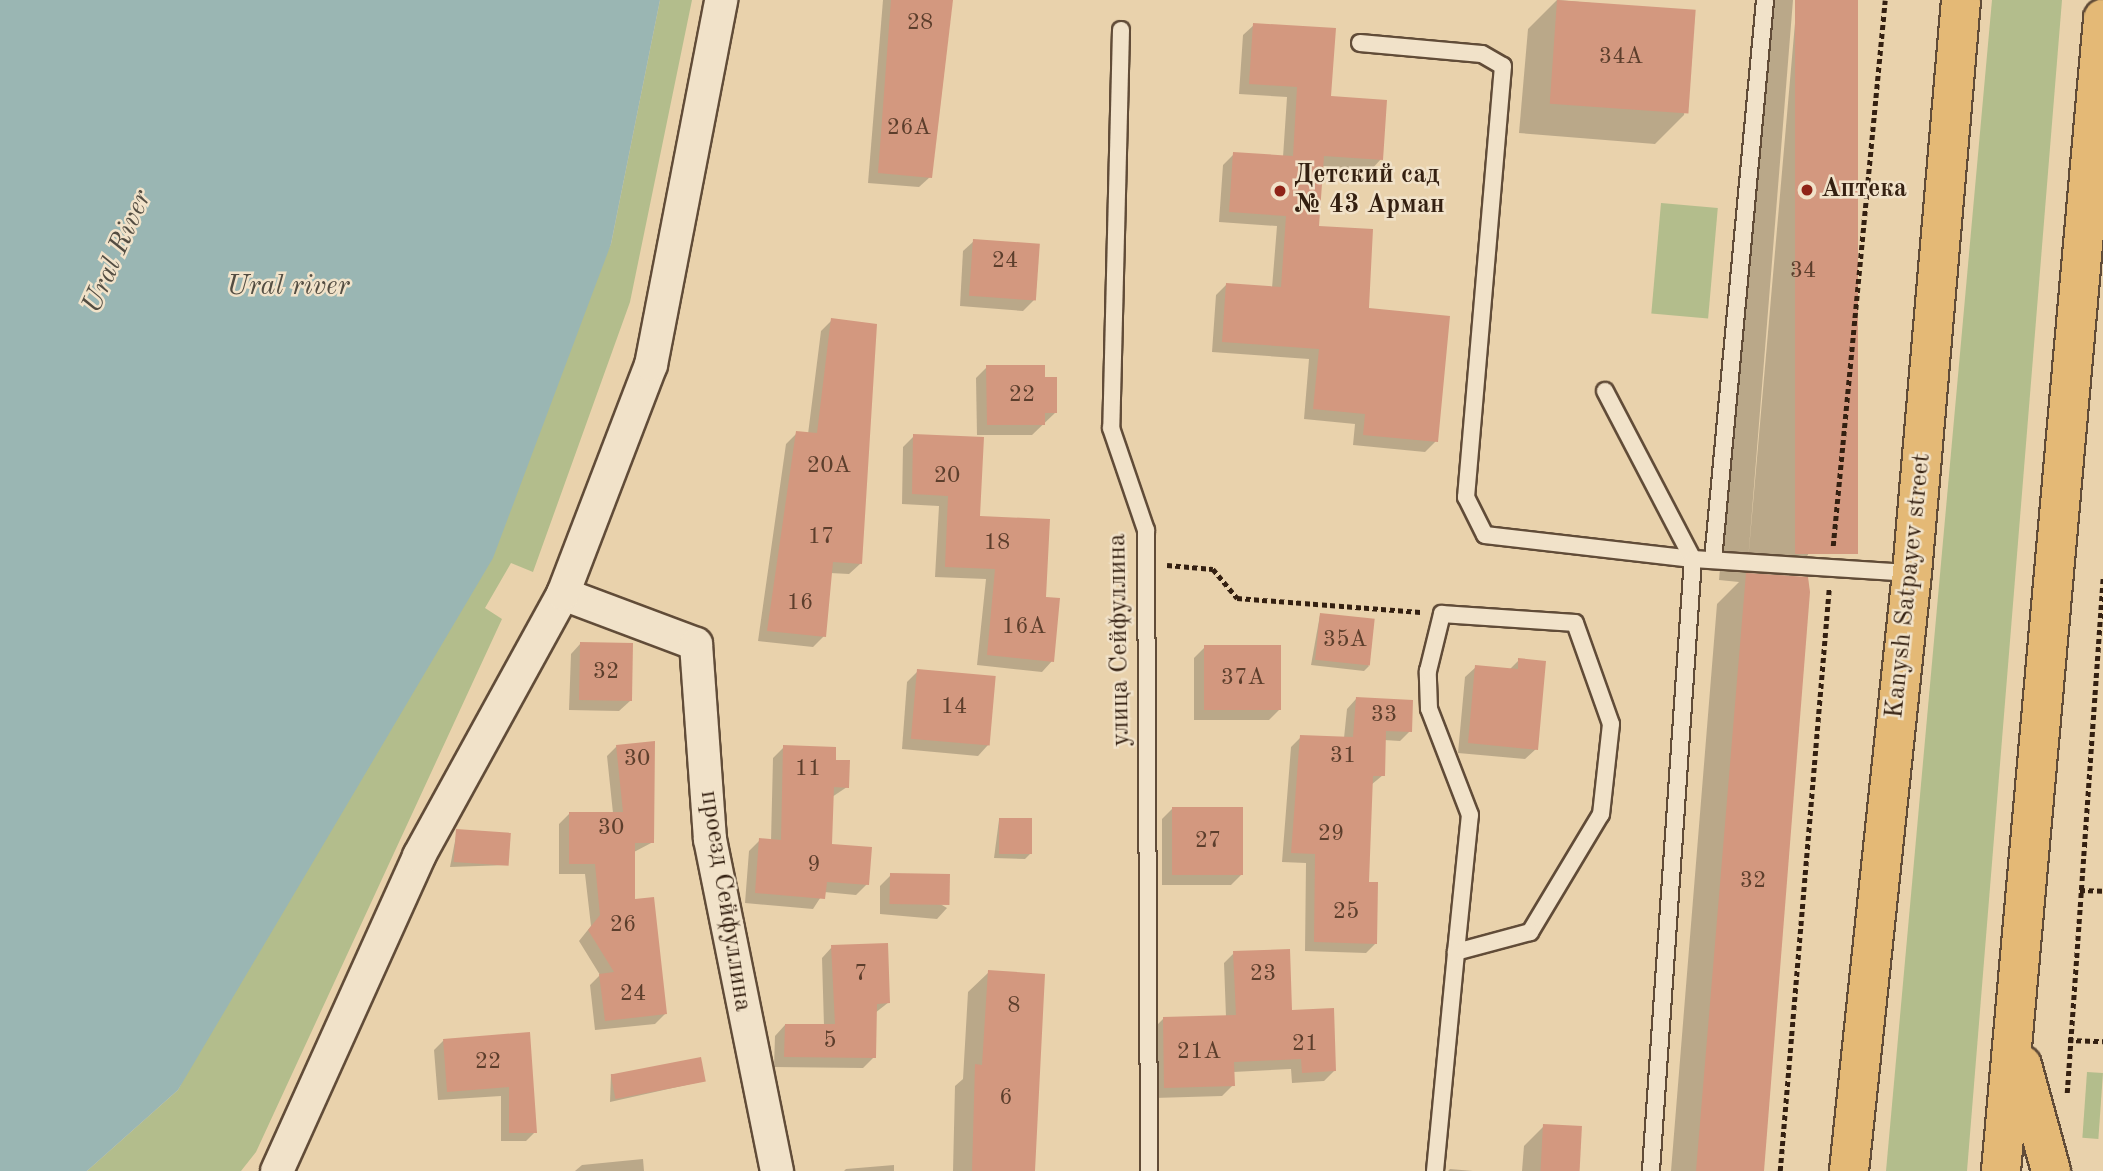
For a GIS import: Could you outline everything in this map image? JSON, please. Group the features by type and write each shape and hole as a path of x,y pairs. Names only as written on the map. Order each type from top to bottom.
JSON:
{"main road":[{"name":"Kanysh Satpayev street","path":"1849,1171 1912,573 1961,0"},
{"path":"2001,1171 2103,19"},
{"path":"2014,1029 2051,1171"}],"street":[{"path":"277,1171 419,856 563,594 651,365 721,0"},
{"name":"проезд Сейфуллина","path":"563,594 696,644 710,839 777,1171"}],"lane":[{"path":"1713,560 1765,0"},
{"name":"улица Сейфуллина","path":"1121,30 1111,428 1146,530 1149,1171"},
{"path":"1360,43 1482,54 1503,66 1466,497 1485,535 1693,559 1912,573"},
{"path":"1605,391 1693,559 1651,1171"},
{"path":"1435,1171 1456,952 1470,815 1429,709 1428,671 1442,614 1574,623 1611,724 1601,814 1530,932 1456,952"}],"path":[{"path":"1146,564 1213,569 1237,598 1442,614"},
{"path":"2067,1107 2068,1040 2103,577"},
{"path":"2080,890 2103,891"},
{"path":"2068,1040 2103,1041"}],"green space":[{"path":"660,0 692,0 630,302 533,572 511,563 485,608 502,619 256,1152 241,1171 87,1171 178,1090 611,244"},
{"path":"1992,0 2062,0 1967,1171 1886,1171"},
{"path":"1661,203 1718,208 1708,319 1651,314"},
{"path":"2087,1072 2103,1073 2098,1139 2082,1138"}],"water":[{"name":"Ural river","path":"0,0 660,0 611,244 493,558 178,1090 87,1171 0,1171"}],"building":[{"path":"891,0 953,0 932,178 878,173"},
{"path":"1557,0 1696,10 1688,113 1550,104"},
{"path":"1795,0 1858,0 1858,554 1795,554"},
{"path":"1253,23 1336,28 1331,96 1387,100 1383,160 1324,156 1319,226 1373,229 1369,308 1450,316 1438,442 1363,435 1365,414 1313,409 1319,349 1222,342 1226,283 1281,287 1286,216 1229,212 1233,152 1293,156 1297,87 1249,84"},
{"path":"973,239 1040,244 1036,301 969,296"},
{"path":"831,318 877,324 862,564 833,562 826,637 767,631 796,431 817,433"},
{"path":"986,365 1045,365 1045,377 1057,377 1057,413 1045,413 1045,425 987,425"},
{"path":"913,434 984,437 980,516 1050,519 1046,597 1060,598 1054,662 987,655 995,569 945,567 948,496 912,494"},
{"path":"1746,573 1808,577 1810,592 1764,1171 1696,1171"},
{"path":"1320,613 1375,619 1370,665 1315,660"},
{"path":"580,642 633,643 632,701 579,700"},
{"path":"1204,645 1281,645 1281,710 1204,710"},
{"path":"1518,658 1546,661 1538,750 1468,743 1475,665 1518,669"},
{"path":"917,669 996,676 990,746 911,739"},
{"path":"1356,697 1413,700 1412,732 1386,731 1385,776 1373,776 1369,882 1378,882 1377,944 1314,942 1315,854 1291,853 1300,735 1353,737"},
{"path":"655,741 654,843 635,843 635,899 654,897 667,1014 605,1021 599,974 614,972 588,930 600,915 595,864 569,864 569,812 623,812 616,745"},
{"path":"783,745 836,747 836,760 850,760 849,788 834,787 832,844 872,847 869,885 827,882 825,899 755,893 759,838 781,840"},
{"path":"1172,807 1243,807 1243,875 1172,875"},
{"path":"999,818 1032,818 1032,854 999,854"},
{"path":"456,829 511,833 509,866 454,862"},
{"path":"890,873 950,874 949,905 889,904"},
{"path":"888,943 890,1003 877,1004 876,1058 784,1057 785,1024 835,1024 831,945"},
{"path":"1290,949 1292,1010 1334,1008 1336,1071 1302,1073 1301,1059 1234,1062 1235,1086 1164,1088 1163,1017 1236,1015 1233,951"},
{"path":"988,970 1045,974 1035,1171 972,1171 975,1064 982,1065"},
{"path":"530,1032 537,1133 509,1133 509,1087 447,1092 443,1039"},
{"path":"701,1057 706,1082 615,1099 611,1075"},
{"path":"1543,1124 1582,1126 1580,1171 1541,1171"}],"place":[{"name":"Аптека","path":"1807,190"},
{"name":"Детский сад № 43 Арман","path":"1280,191"}],"water label":[{"name":"Ural River","path":"118,252"}]}
